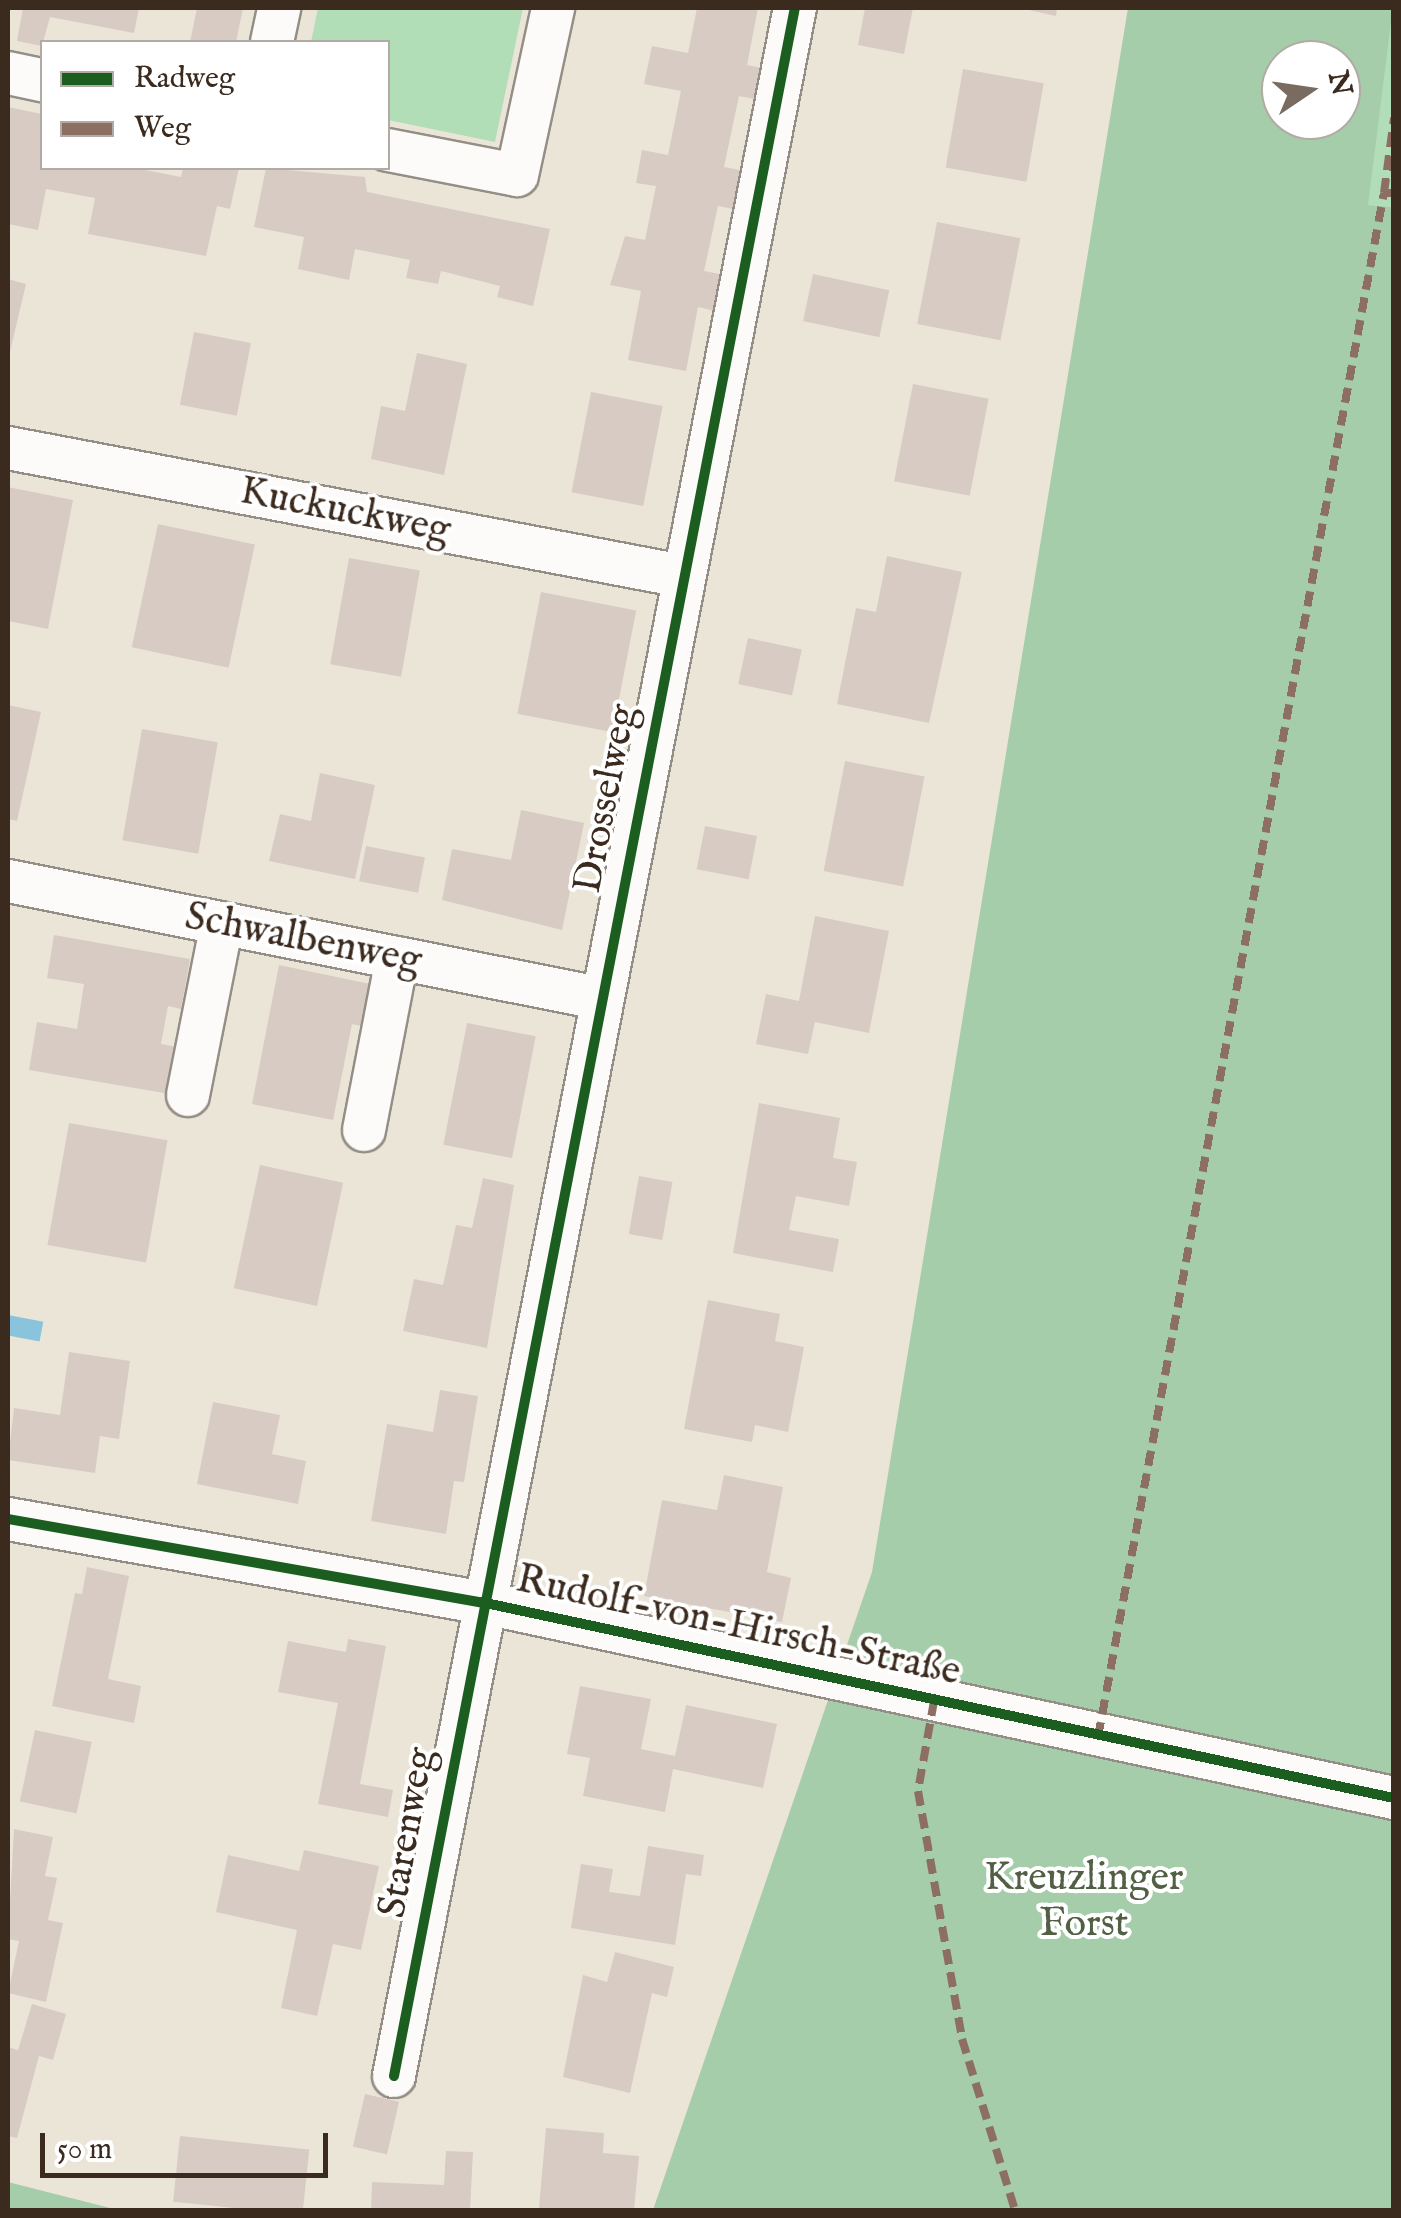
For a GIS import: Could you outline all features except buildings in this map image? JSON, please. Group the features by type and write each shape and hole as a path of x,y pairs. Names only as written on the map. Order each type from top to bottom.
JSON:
{"street":[{"path":"272,40 279,8"},
{"path":"390,150 517,174 553,8"},
{"name":"Drosselweg","path":"481,1602 795,8"},
{"path":"8,73 40,80"},
{"name":"Kuckuckweg","path":"8,448 682,576"},
{"name":"Schwalbenweg","path":"8,881 598,998"},
{"path":"188,1095 222,924"},
{"path":"364,1130 397,958"},
{"name":"Rudolf-von-Hirsch-Straße","path":"8,1519 481,1602 1394,1798"},
{"name":"Starenweg","path":"394,2076 481,1602"}],"green space":[{"path":"318,8 523,8 495,142 390,120 390,40 311,40"},
{"name":"Kreuzlinger Forst","path":"1128,8 1393,8 1368,205 1394,207 1393,2210 653,2210 872,1572"},
{"path":"1393,8 1393,207 1367,205"},
{"path":"8,2182 118,2210 8,2210"}],"water":[{"path":"8,1315 43,1322 40,1342 8,1335"}],"marked path":[{"path":"1384,193 1394,118"},
{"path":"1098,1737 1384,193 1394,193"},
{"path":"934,1701 918,1791 962,2039 1015,2210"}],"cycle path":[{"path":"394,2076 795,8"},
{"path":"8,1519 481,1602 1394,1798"}]}
